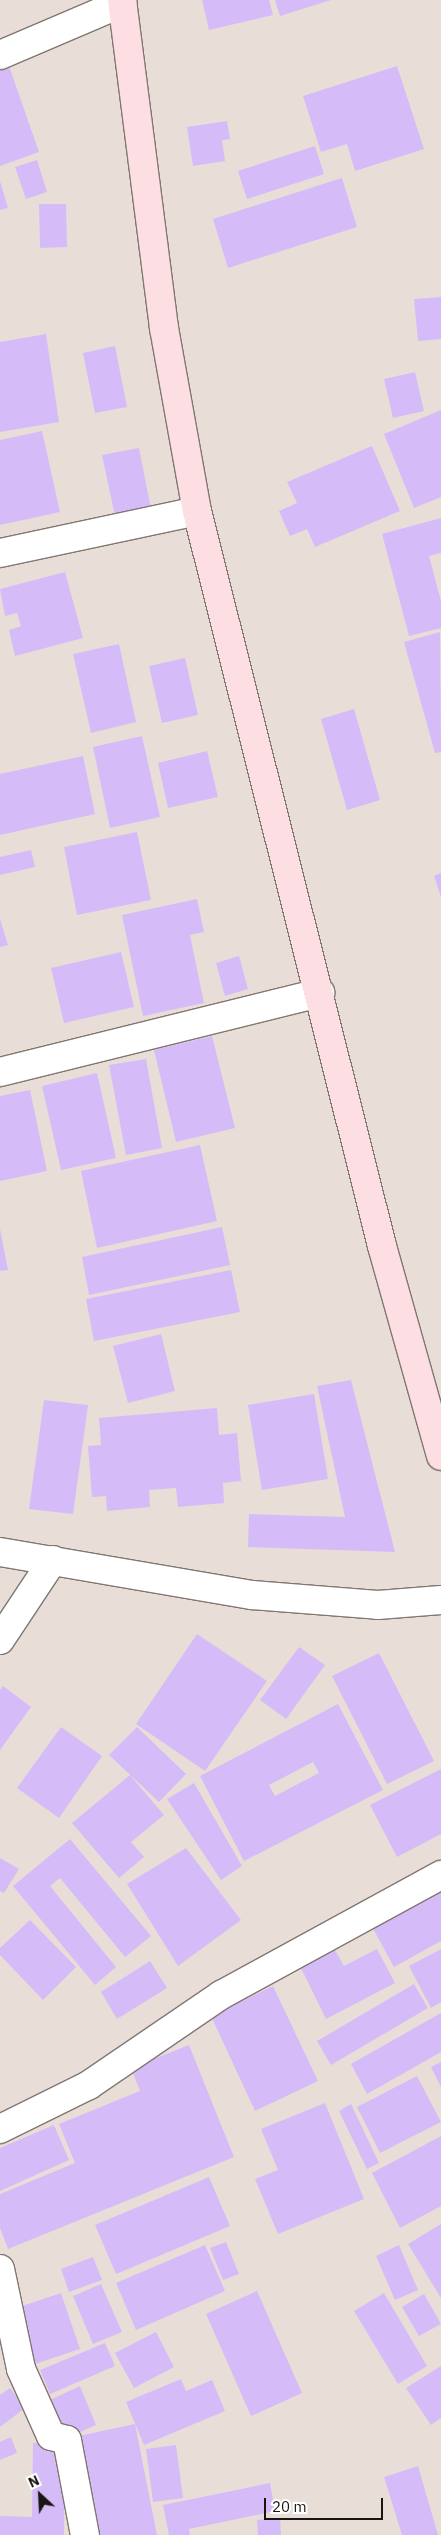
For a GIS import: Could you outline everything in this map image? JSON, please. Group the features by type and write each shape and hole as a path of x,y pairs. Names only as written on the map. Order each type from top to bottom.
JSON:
{"street":[{"path":"0,54 122,1 164,328 197,511 320,993 382,1246 441,1456"},
{"path":"0,553 197,511"},
{"path":"0,1072 320,993"},
{"path":"0,1552 53,1560 120,1576 252,1595 378,1605 441,1600"},
{"path":"0,1640 53,1560"},
{"path":"0,2129 89,2085 221,1995 441,1875"},
{"path":"0,2268 21,2369 51,2436 67,2440 85,2535"}],"building":[{"path":"202,0 269,0 273,15 209,30"},
{"path":"275,0 331,0 280,16"},
{"path":"9,66 39,152 0,166 0,69"},
{"path":"397,66 424,149 355,171 347,144 321,152 303,96"},
{"path":"227,121 230,139 222,140 225,161 193,166 187,127"},
{"path":"315,146 324,174 247,199 238,171"},
{"path":"37,160 47,192 26,199 15,167"},
{"path":"342,178 357,227 228,268 213,219"},
{"path":"0,181 8,208 0,210"},
{"path":"39,204 66,204 67,247 40,248"},
{"path":"441,297 441,339 418,341 414,299"},
{"path":"46,334 59,422 0,432 0,342"},
{"path":"115,346 127,407 95,413 83,353"},
{"path":"415,372 424,411 393,418 384,379"},
{"path":"441,410 441,497 414,508 384,434"},
{"path":"42,431 60,512 0,525 0,440"},
{"path":"372,446 400,511 315,547 307,529 290,536 279,511 297,503 287,482"},
{"path":"139,448 151,509 115,516 102,455"},
{"path":"441,518 441,553 429,556 441,601 441,628 409,636 382,534"},
{"path":"65,572 83,638 15,656 9,630 21,626 17,613 5,616 0,589"},
{"path":"440,632 441,752 435,753 404,642"},
{"path":"119,644 136,722 91,733 73,654"},
{"path":"185,658 198,715 162,723 149,666"},
{"path":"354,709 380,800 347,810 321,719"},
{"path":"142,736 160,817 110,828 93,747"},
{"path":"207,751 218,797 168,808 158,763"},
{"path":"83,756 95,814 0,835 0,774"},
{"path":"137,832 151,900 77,915 64,847"},
{"path":"31,850 35,867 0,875 0,857"},
{"path":"441,873 441,897 434,876"},
{"path":"197,899 204,932 190,935 204,1003 143,1016 122,915"},
{"path":"0,919 8,945 0,947"},
{"path":"121,952 134,1007 64,1023 51,968"},
{"path":"239,956 248,989 225,996 216,963"},
{"path":"212,1036 235,1128 176,1142 154,1050"},
{"path":"146,1059 162,1148 126,1155 109,1065"},
{"path":"97,1073 116,1158 61,1170 42,1086"},
{"path":"30,1090 47,1171 0,1181 0,1096"},
{"path":"200,1145 217,1221 97,1248 81,1171"},
{"path":"222,1227 230,1265 89,1295 82,1257"},
{"path":"0,1229 8,1270 0,1271"},
{"path":"231,1270 240,1312 94,1341 86,1299"},
{"path":"161,1334 175,1391 128,1403 113,1346"},
{"path":"351,1380 395,1552 248,1547 249,1514 345,1517 317,1386"},
{"path":"314,1394 328,1479 262,1490 248,1405"},
{"path":"44,1400 88,1405 73,1514 29,1509"},
{"path":"217,1408 219,1435 237,1433 241,1481 223,1483 224,1503 178,1507 176,1488 149,1490 150,1507 107,1511 106,1496 92,1497 88,1446 101,1445 99,1418"},
{"path":"197,1634 267,1681 205,1771 136,1724"},
{"path":"299,1647 325,1665 286,1719 260,1700"},
{"path":"379,1653 434,1761 387,1784 332,1676"},
{"path":"3,1686 31,1707 0,1750 0,1690"},
{"path":"338,1704 383,1790 244,1861 200,1776","holes":["313,1762 319,1773 275,1796 269,1785"]},
{"path":"61,1727 102,1756 59,1818 17,1788"},
{"path":"137,1727 186,1774 159,1802 109,1755"},
{"path":"441,1769 441,1834 397,1857 370,1805"},
{"path":"130,1775 164,1815 131,1842 144,1857 119,1878 72,1823"},
{"path":"194,1783 242,1866 221,1880 167,1799"},
{"path":"70,1839 151,1936 125,1957 60,1878 50,1886 116,1967 95,1985 13,1886"},
{"path":"186,1848 241,1920 178,1966 127,1884"},
{"path":"0,1858 19,1869 4,1893 0,1891"},
{"path":"441,1887 441,1941 394,1967 371,1925"},
{"path":"30,1920 76,1967 43,2000 0,1955 0,1948"},
{"path":"377,1949 395,1983 326,2019 301,1968 335,1950 344,1966"},
{"path":"441,1949 441,2002 431,2008 409,1966"},
{"path":"150,1961 167,1988 117,2019 101,1992"},
{"path":"414,1984 428,2008 331,2065 317,2041"},
{"path":"273,1986 318,2081 255,2111 211,2016"},
{"path":"441,2013 441,2052 367,2094 351,2064"},
{"path":"189,2045 234,2157 8,2249 0,2228 0,2194 75,2163 59,2124 140,2091 131,2068"},
{"path":"441,2062 441,2087 431,2067"},
{"path":"417,2076 441,2122 380,2153 357,2107"},
{"path":"325,2103 364,2199 278,2234 255,2179 278,2170 261,2129"},
{"path":"351,2104 379,2163 367,2169 339,2111"},
{"path":"54,2125 69,2160 0,2191 0,2148"},
{"path":"441,2136 441,2206 400,2228 372,2173"},
{"path":"209,2177 230,2226 116,2274 95,2225"},
{"path":"441,2224 441,2298 408,2244"},
{"path":"226,2242 239,2274 223,2280 210,2248"},
{"path":"205,2245 225,2291 136,2330 116,2283"},
{"path":"399,2245 418,2290 395,2300 376,2256"},
{"path":"93,2257 102,2280 69,2292 61,2269"},
{"path":"101,2284 122,2332 93,2344 73,2296"},
{"path":"257,2291 302,2393 251,2416 206,2314"},
{"path":"61,2293 80,2349 29,2366 10,2310"},
{"path":"384,2293 427,2366 398,2384 354,2311"},
{"path":"424,2294 441,2324 419,2336 402,2307"},
{"path":"156,2332 174,2367 134,2388 115,2353"},
{"path":"105,2343 115,2366 50,2394 40,2370"},
{"path":"441,2366 441,2418 431,2425 406,2388"},
{"path":"181,2379 186,2391 212,2380 225,2411 144,2445 126,2402"},
{"path":"80,2386 96,2425 67,2438 50,2400"},
{"path":"10,2388 25,2408 0,2427 0,2395"},
{"path":"135,2424 157,2535 93,2535 74,2437"},
{"path":"11,2437 17,2453 0,2460 0,2442"},
{"path":"33,2443 65,2443 64,2535 0,2535 0,2516 32,2517"},
{"path":"176,2445 183,2498 153,2502 146,2449"},
{"path":"418,2466 438,2535 402,2535 384,2477"},
{"path":"270,2483 275,2511 189,2529 190,2535 169,2535 163,2505"},
{"path":"280,2518 281,2535 258,2535 257,2520"}]}
